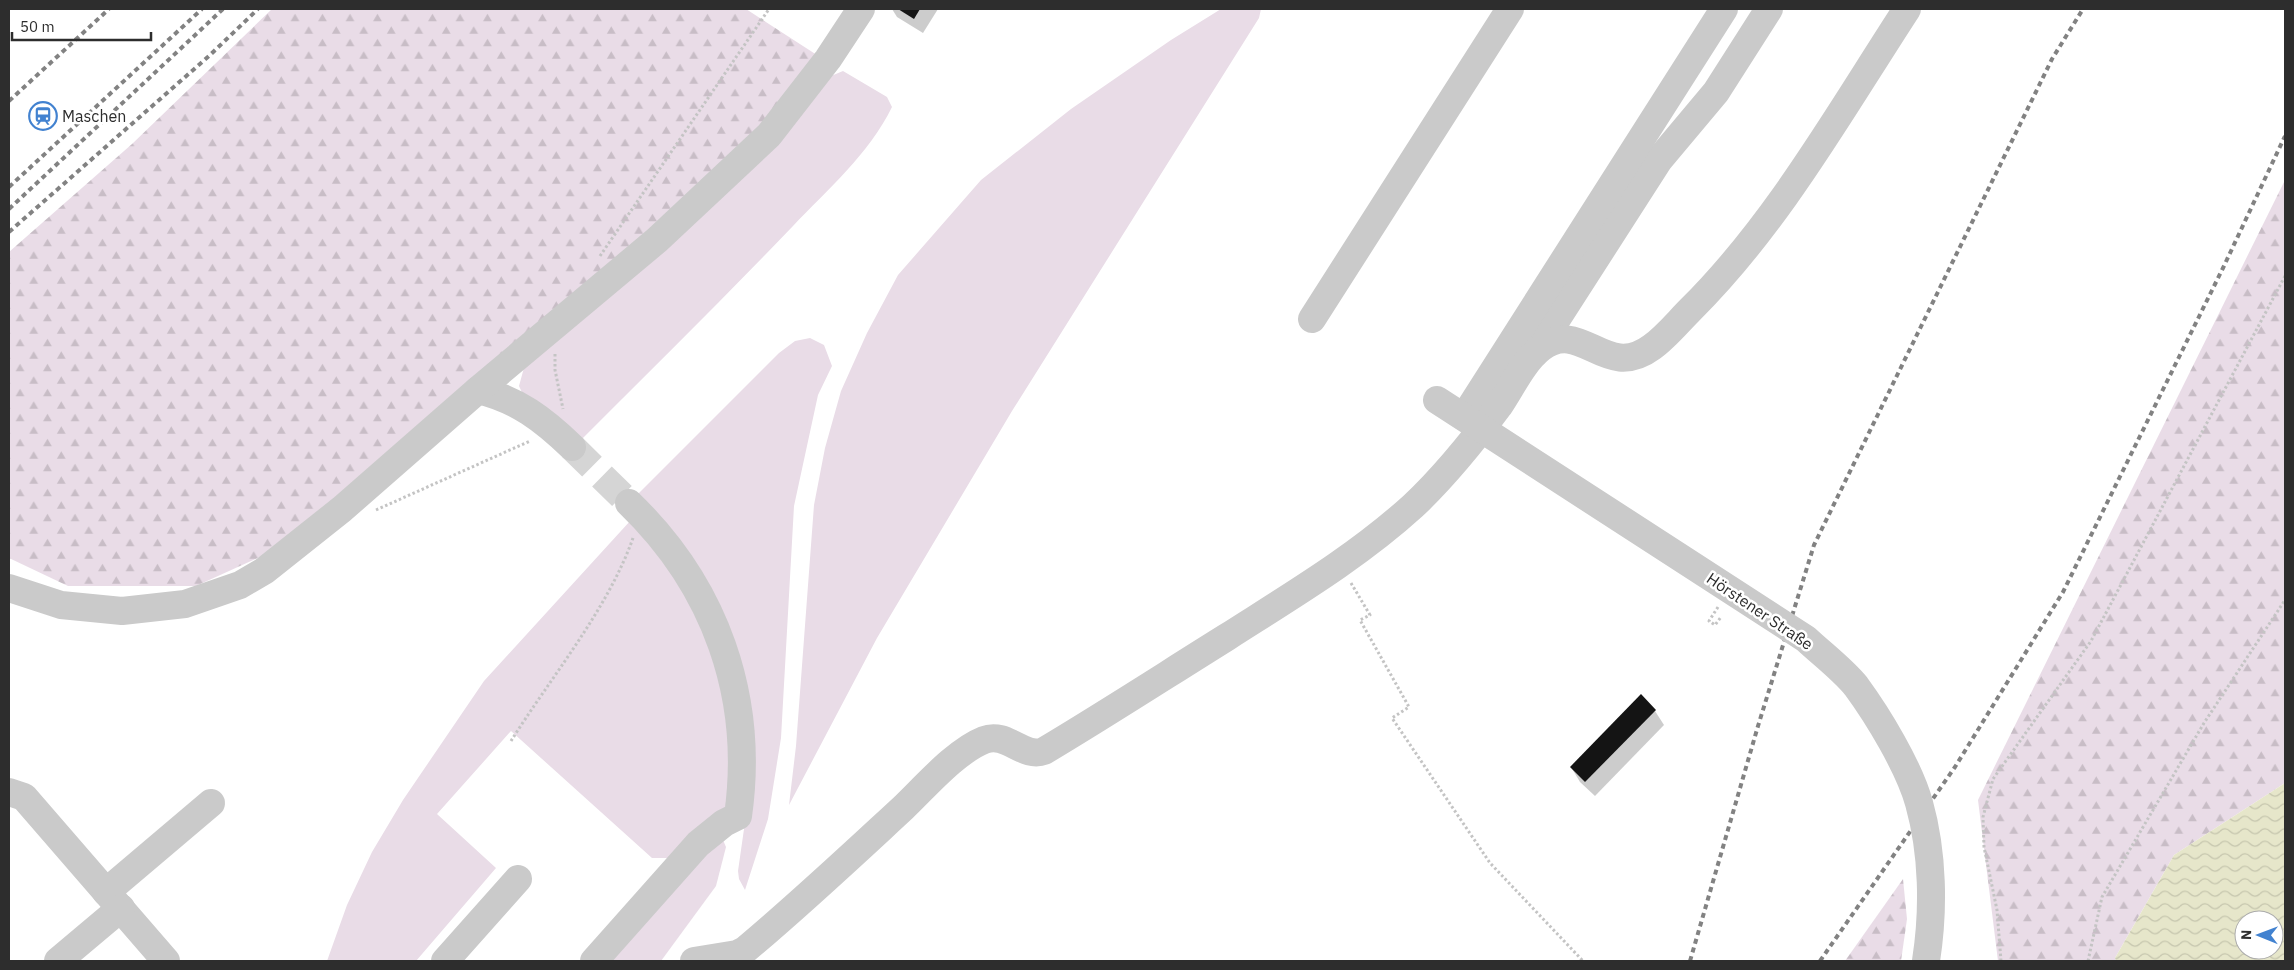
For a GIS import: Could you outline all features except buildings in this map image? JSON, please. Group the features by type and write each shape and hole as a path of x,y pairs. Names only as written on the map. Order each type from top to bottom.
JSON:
{"street":[{"path":"9,588 61,605 122,611 185,604 240,585 288,554 478,390 658,240 769,136 828,59 861,9"},
{"path":"1312,319 1510,9"},
{"path":"1464,417 1724,9"},
{"path":"694,961 702,958 726,957 745,950 802,902 928,784 976,744 987,739 998,738 1034,753 1044,751 1340,564 1390,526 1442,476 1498,407 1659,160 1716,92 1769,9"},
{"path":"1531,358 1555,340 1568,339 1581,342 1618,359 1636,357 1653,347 1707,293 1741,253 1787,190 1907,9"},
{"path":"478,390 493,393 526,407 570,444"},
{"name":"Hörstener Straße","path":"1437,400 1806,639 1855,685 1893,743 1919,802 1930,864 1930,934 1926,961"},
{"path":"594,961 698,844 724,823 738,816 741,796 742,738 731,672 722,643 695,584 655,528 634,508"},
{"path":"9,792 24,797 166,961"},
{"path":"58,961 114,900 211,802"},
{"path":"446,961 518,879"}],"path":[{"path":"595,264 769,9"},
{"path":"2001,961 1997,910 1984,847 1983,817 1993,779 2091,642 2285,276"},
{"path":"555,352 555,370 570,444"},
{"path":"511,741 590,621 618,573 634,508"},
{"path":"1340,564 1370,615 1360,620 1409,708 1392,718 1490,863 1583,961"},
{"path":"2088,961 2102,897 2204,723 2285,600"},
{"path":"1716,610 1709,621 1715,624 1721,616"}],"green space":[{"path":"272,9 746,9 820,57 763,129 496,365 284,546 196,586 68,586 9,558 9,252 132,144"},
{"path":"1221,9 1261,9 1259,18 1012,411 877,638 789,805 796,746 814,505 825,448 841,391 867,333 898,275 981,180 1071,109 1171,40"},
{"path":"843,71 887,97 892,107 883,124 860,156 834,184 580,441 525,399 519,386 525,364 831,76"},
{"path":"2285,180 2285,783 2174,855 2115,958 2116,961 1998,961 1978,800"},
{"path":"810,338 824,345 832,366 818,395 794,506 781,738 768,819 745,890 739,879 738,871 747,808 742,680 638,494 779,353 795,341"},
{"path":"631,520 688,595 719,666 735,763 727,810 671,858 652,858 511,731 437,814 496,868 416,961 327,961 347,905 372,852 403,800 484,681"},
{"path":"723,840 726,847 716,886 661,961 609,961 706,850"},
{"path":"1903,879 1907,919 1901,961 1845,961"}],"water":[{"path":"2285,783 2285,961 2116,961 2115,958 2174,855"}],"tunnel":[{"path":"572,447 629,503"}],"railway":[{"path":"9,101 109,9"},
{"path":"9,187 202,9"},
{"path":"9,209 223,9"},
{"path":"9,232 209,56 258,9"},
{"path":"1690,961 1758,726 1814,545 2052,59 2083,9"},
{"path":"1820,961 1955,767 2063,592 2223,268 2285,136"}],"place":[{"name":"Maschen","path":"43,116"}]}
